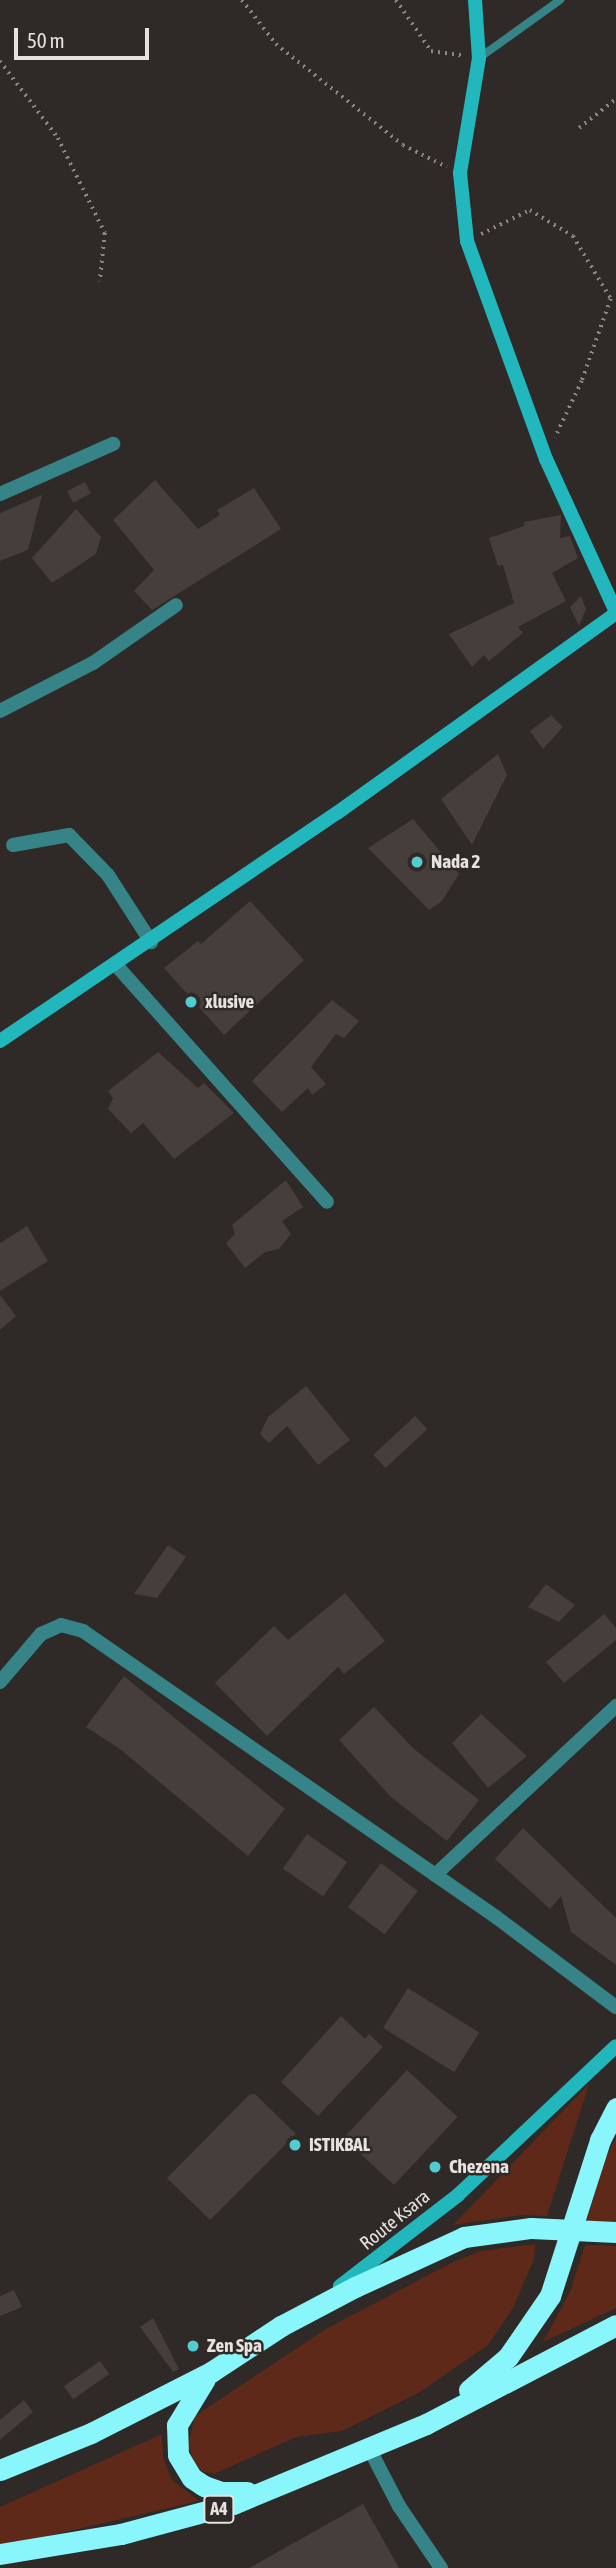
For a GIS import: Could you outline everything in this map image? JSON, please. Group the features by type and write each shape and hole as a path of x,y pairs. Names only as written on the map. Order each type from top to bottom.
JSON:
{"highway":[{"path":"426,2424 491,2374 524,2338 550,2297 600,2140 616,2108"},
{"path":"0,2470 91,2433 211,2372 281,2326 422,2253 464,2237 512,2229 572,2228 616,2232"},
{"name":"A4","path":"0,2554 68,2545 177,2522 265,2490 426,2424 616,2325"},
{"path":"211,2372 181,2412 174,2436 178,2455 192,2478 204,2486 221,2492 265,2490"}],"street":[{"path":"0,1041 151,942 616,612 545,459 467,241 460,173 479,58 475,0"},
{"path":"0,494 113,444"},
{"path":"0,711 93,663 176,605"},
{"path":"13,845 69,835 108,875 151,942"},
{"path":"116,965 327,1202"},
{"path":"0,1682 41,1634 61,1625 83,1631 435,1875 616,2007"},
{"path":"435,1875 616,1706"},
{"name":"Route Ksara","path":"281,2326 372,2264 447,2203 616,2046"},
{"path":"369,2448 399,2506 441,2568"}],"lane":[{"path":"479,58 560,0"}],"path":[{"path":"242,0 276,44 403,145 460,173"},
{"path":"396,0 430,51 479,58"},
{"path":"0,61 58,138 105,233 100,282"},
{"path":"579,128 616,99"},
{"path":"467,241 530,209 573,236 611,299 582,382 545,459"}],"shaded area":[{"path":"589,2084 547,2216 522,2215 453,2225"},
{"path":"616,2137 616,2222 586,2223 606,2157"},
{"path":"535,2244 534,2259 513,2308 488,2345 420,2392 342,2431 296,2437 214,2474 201,2471 188,2444 195,2416 326,2329 455,2261 481,2251"},
{"path":"585,2245 616,2246 616,2308 543,2342 570,2292"},
{"path":"162,2434 163,2458 172,2480 199,2501 0,2547 0,2507"}],"building":[{"path":"155,480 198,529 220,515 217,510 254,488 281,529 152,610 134,591 154,570 113,520"},
{"path":"85,482 91,494 73,503 67,491"},
{"path":"42,495 28,550 0,561 0,513"},
{"path":"76,509 101,537 96,554 52,583 32,558"},
{"path":"561,515 560,538 570,536 578,558 552,573 566,601 518,627 523,633 489,661 484,655 472,667 449,634 514,603 503,565 498,566 489,538 524,526 524,522"},
{"path":"581,596 586,609 579,626 570,607"},
{"path":"551,715 563,727 543,749 530,731"},
{"path":"498,754 507,775 472,845 441,799"},
{"name":"Nada 2","path":"413,819 459,874 442,901 429,910 368,848"},
{"path":"250,901 304,960 224,1035 164,968 198,941 201,944"},
{"path":"332,1000 359,1021 344,1038 336,1034 311,1067 326,1084 312,1095 308,1088 282,1112 252,1081"},
{"path":"158,1052 198,1088 204,1083 234,1113 174,1159 143,1123 131,1133 108,1109 113,1098 108,1091"},
{"path":"286,1180 303,1207 282,1221 291,1234 279,1249 265,1252 245,1268 226,1243 235,1234 232,1225"},
{"path":"27,1226 48,1261 0,1291 0,1243"},
{"path":"0,1295 16,1316 0,1330"},
{"path":"306,1386 350,1440 318,1465 287,1426 269,1443 260,1434 268,1417"},
{"path":"415,1416 427,1429 386,1468 373,1455"},
{"path":"168,1545 186,1557 157,1598 134,1594"},
{"path":"546,1584 575,1605 559,1622 528,1607"},
{"path":"345,1593 385,1641 344,1674 338,1667 267,1736 215,1683 274,1626 288,1640"},
{"path":"604,1614 616,1628 616,1640 564,1683 546,1662"},
{"path":"124,1676 285,1809 248,1856 120,1749 86,1727"},
{"path":"374,1707 414,1749 479,1800 447,1841 391,1797 339,1740"},
{"path":"481,1714 527,1756 488,1788 452,1743"},
{"path":"523,1828 616,1918 616,1965 571,1932 561,1896 550,1909 495,1859"},
{"path":"307,1834 347,1862 323,1897 283,1868"},
{"path":"381,1863 418,1891 385,1935 348,1907"},
{"path":"408,1988 479,2033 454,2072 383,2028"},
{"path":"341,2016 365,2039 369,2034 383,2047 318,2116 281,2082"},
{"path":"407,2070 457,2117 394,2185 344,2138"},
{"path":"250,2094 255,2094 296,2134 210,2220 167,2178"},
{"path":"14,2290 22,2307 0,2316 0,2296"},
{"path":"153,2318 179,2369 173,2372 140,2327"},
{"path":"100,2361 109,2374 73,2399 64,2386"},
{"path":"24,2400 33,2412 0,2440 0,2420"},
{"path":"363,2504 399,2568 249,2568"}],"place":[{"name":"Nada 2","path":"417,862"},
{"name":"xlusive","path":"191,1002"},
{"name":"ISTIKBAL","path":"295,2145"},
{"name":"Chezena","path":"435,2167"},
{"name":"Zen Spa","path":"193,2346"}]}
